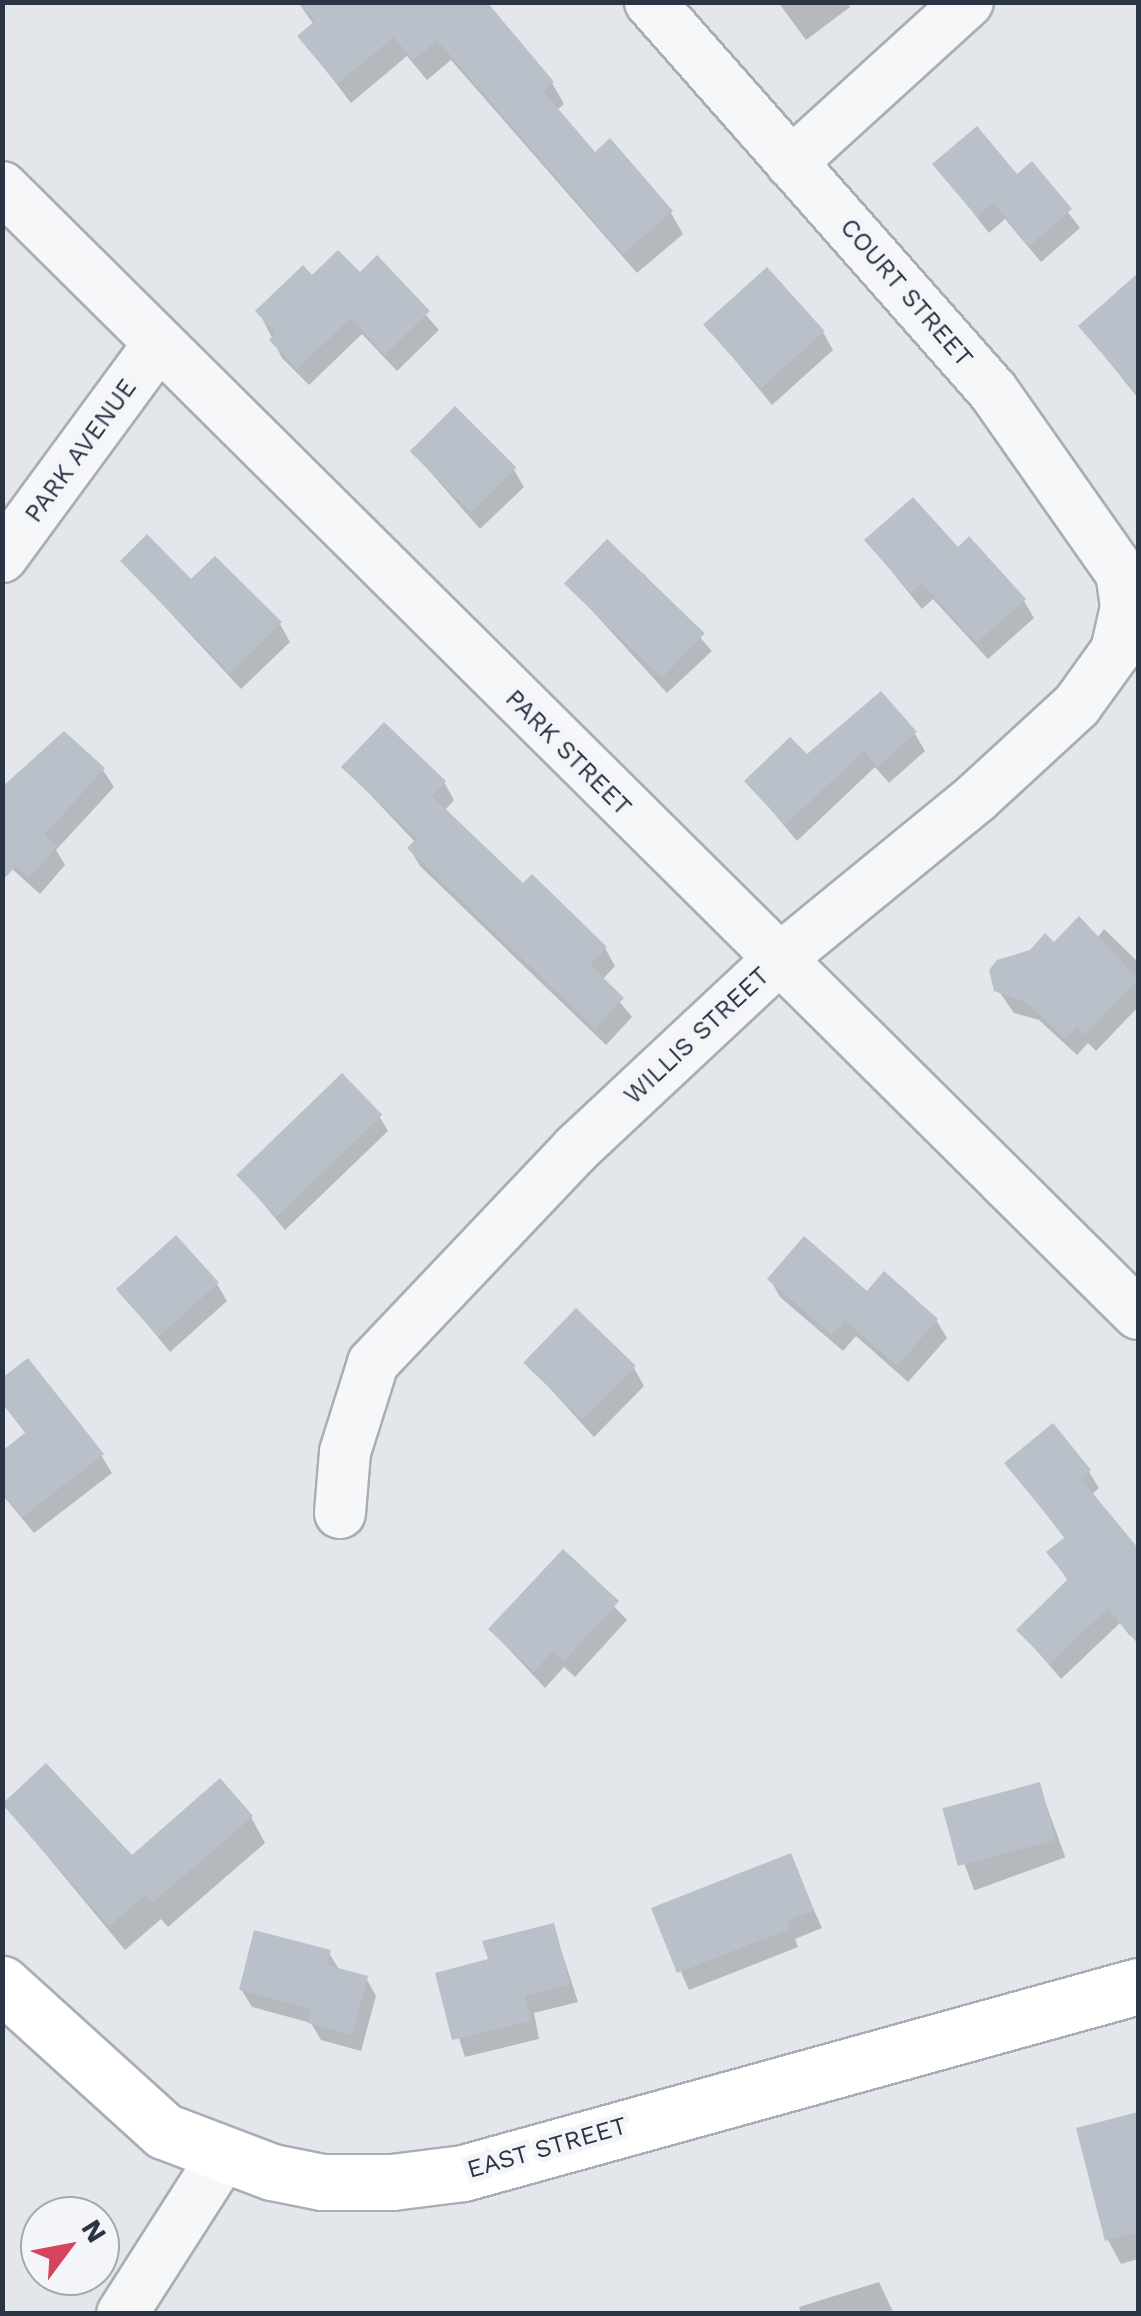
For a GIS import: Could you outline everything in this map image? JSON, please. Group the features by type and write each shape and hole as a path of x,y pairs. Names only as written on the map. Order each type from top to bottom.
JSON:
{"main road":[{"name":"EAST STREET","path":"2,1984 164,2130 223,2156 322,2182 463,2173 1138,1986"}],"street":[{"name":"COURT STREET","path":"650,2 993,391 1114,562 1126,608"},
{"path":"791,162 968,2"},
{"name":"PARK STREET","path":"2,187 777,961 1138,1314"},
{"name":"PARK AVENUE","path":"2,557 158,344"},
{"name":"WILLIS STREET","path":"340,1514 345,1452 373,1363 576,1150 777,961 976,798 1076,706 1116,651 1126,608"},
{"path":"122,2314 223,2156"}],"building":[{"path":"299,2 487,2 554,82 543,91 595,152 610,138 673,211 623,254 437,40 413,61 394,37 337,84 297,36 315,21"},
{"path":"977,126 1017,174 1032,161 1072,209 1029,246 993,203 977,217 932,164"},
{"path":"338,250 360,272 377,255 430,311 385,355 351,318 297,369 269,340 276,333 255,311 303,265 312,275"},
{"path":"767,267 825,331 761,388 703,325"},
{"path":"1138,273 1138,395 1078,326"},
{"path":"455,406 517,468 471,513 410,451"},
{"path":"913,497 958,547 969,536 1026,599 976,643 922,583 911,593 864,540"},
{"path":"147,534 191,579 215,556 282,622 230,673 120,561"},
{"path":"607,539 705,633 662,678 564,584"},
{"path":"881,691 917,732 877,767 864,751 785,825 744,781 790,737 807,754"},
{"path":"384,722 446,781 432,796 523,883 532,874 607,947 590,965 624,998 595,1029 407,848 417,838 341,767"},
{"path":"64,731 105,768 44,835 57,846 29,878 16,866 2,881 2,787"},
{"path":"1079,916 1138,979 1085,1035 1077,1027 1065,1039 1027,1003 994,991 989,970 997,960 1030,950 1045,933 1054,942"},
{"path":"342,1073 382,1115 277,1217 236,1175"},
{"path":"176,1235 219,1283 159,1337 116,1289"},
{"path":"804,1236 867,1291 884,1271 938,1319 897,1366 845,1320 832,1335 767,1279"},
{"path":"576,1308 636,1366 583,1420 523,1363"},
{"path":"28,1358 104,1454 22,1517 2,1492 2,1451 26,1432 2,1402 2,1378"},
{"path":"1053,1423 1091,1470 1081,1479 1138,1548 1138,1644 1108,1608 1050,1664 1016,1630 1068,1579 1046,1552 1065,1537 1004,1463"},
{"path":"563,1549 619,1601 564,1661 552,1651 534,1672 488,1629"},
{"path":"46,1763 132,1855 220,1778 253,1816 152,1903 145,1895 109,1926 2,1804"},
{"path":"1040,1782 1056,1840 958,1866 942,1808"},
{"path":"791,1853 814,1910 787,1921 790,1929 677,1973 651,1908"},
{"path":"554,1923 570,1984 525,1996 531,2021 452,2040 435,1973 488,1959 482,1941"},
{"path":"254,1930 331,1950 327,1965 368,1976 352,2035 308,2023 311,2009 239,1990"},
{"path":"1138,2112 1138,2232 1105,2241 1076,2128"}]}
